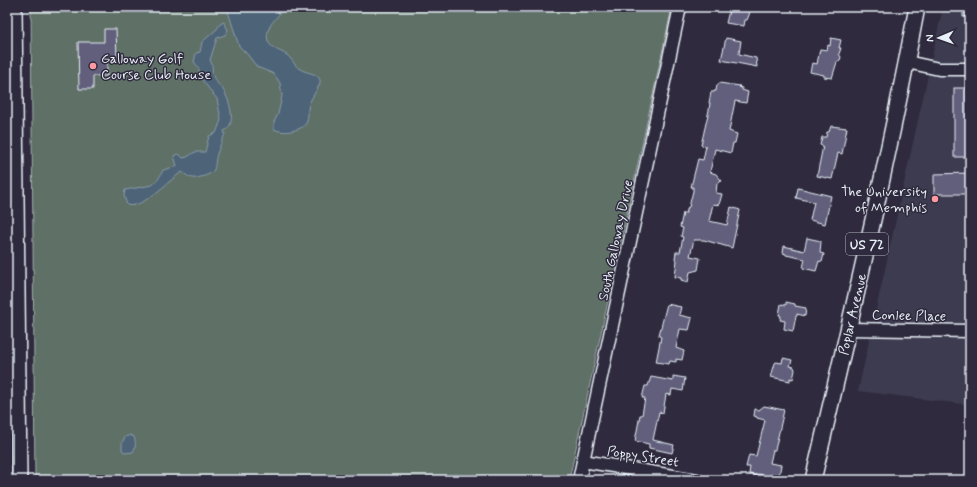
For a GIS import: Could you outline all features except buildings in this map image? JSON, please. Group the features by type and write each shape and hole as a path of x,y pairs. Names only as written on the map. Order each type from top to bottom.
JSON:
{"main road":[{"path":"14,7 12,302 19,480"},
{"name":"Poplar Avenue","path":"813,480 849,329 907,62 917,7"}],"street":[{"name":"South Galloway Drive","path":"579,480 680,7"},
{"path":"907,62 939,69 970,69"},
{"name":"Conlee Place","path":"849,329 970,331"},
{"name":"Poppy Street","path":"583,461 697,480"}],"shaded area":[{"name":"The University of Memphis","path":"943,7 970,7 970,405 858,391"}],"green space":[{"path":"31,7 672,7 569,480 35,480"}],"water":[{"path":"230,7 285,7 275,18 268,31 267,36 269,44 287,55 300,69 317,76 320,80 319,86 312,97 309,106 307,122 301,128 286,132 274,129 274,122 278,114 282,96 280,83 274,74 257,67 239,46 228,11"},
{"path":"224,22 228,30 225,35 217,38 210,60 214,78 225,92 229,104 231,111 231,123 224,131 225,134 217,154 213,171 198,178 189,177 182,172 148,199 133,205 127,205 124,196 125,190 152,185 163,170 177,166 175,155 179,154 183,158 195,152 205,152 209,136 216,133 221,120 217,99 203,81 198,67 194,62 196,53 200,52 202,42 217,29 220,24"},
{"path":"130,435 134,437 135,446 133,452 126,453 122,450 122,443 125,437"}],"place":[{"name":"Galloway Golf Course Club House","path":"93,66"},
{"name":"The University of Memphis","path":"935,199"}]}
